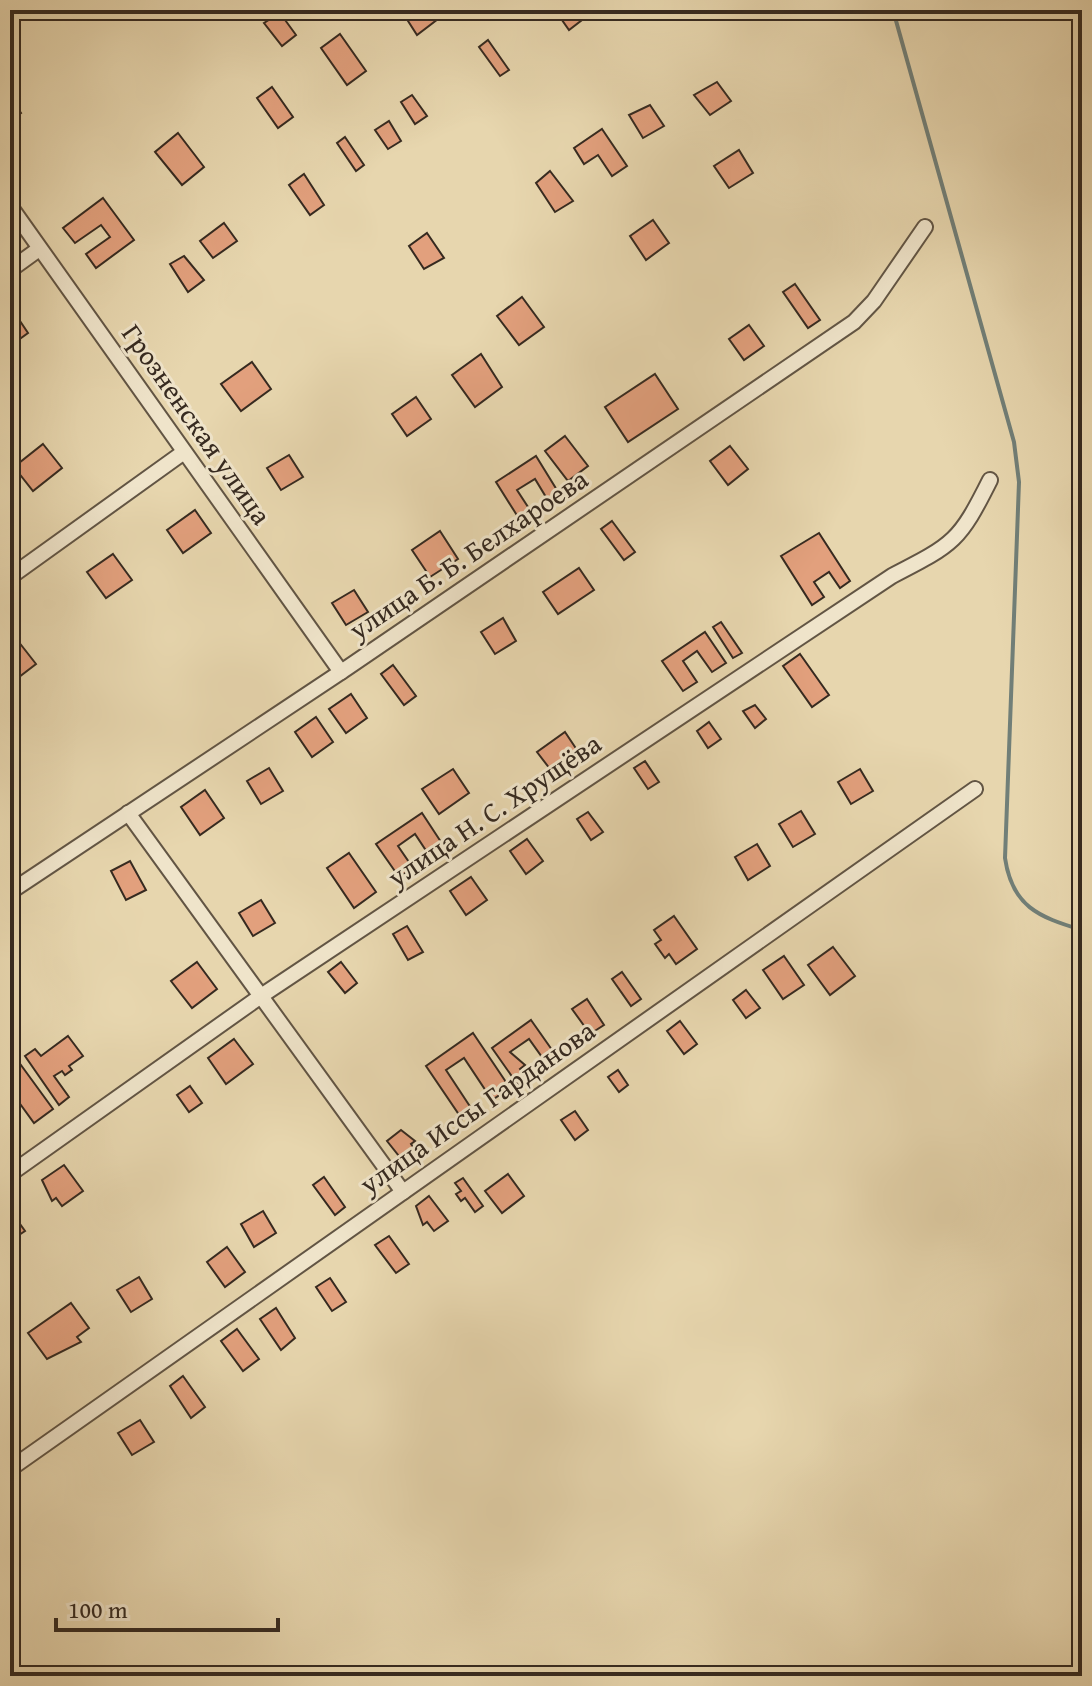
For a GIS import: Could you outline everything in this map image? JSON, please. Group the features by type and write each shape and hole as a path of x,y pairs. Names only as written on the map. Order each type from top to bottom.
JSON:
{"street":[{"name":"Грозненская улица","path":"10,206 341,672"},
{"name":"улица Б. Б. Белхароева","path":"10,892 341,672 854,322 874,301 925,227"},
{"path":"10,270 39,249"},
{"path":"10,577 184,452"},
{"name":"улица Н. С. Хрущёва","path":"10,1174 261,996 892,576 935,555 966,528 990,480"},
{"name":"улица Иссы Гарданова","path":"10,1469 975,789"},
{"path":"128,813 403,1192"}],"building":[{"path":"401,10 432,10 438,19 417,35"},
{"path":"555,10 575,10 582,20 569,30"},
{"path":"280,13 296,35 282,46 264,23"},
{"path":"340,34 366,71 347,85 321,48"},
{"path":"488,40 509,70 500,76 479,47"},
{"path":"717,82 731,101 710,115 694,95"},
{"path":"272,87 293,117 278,128 257,98"},
{"path":"412,95 427,116 415,124 401,102"},
{"path":"10,97 21,113 10,121"},
{"path":"650,105 664,126 643,138 629,115"},
{"path":"389,121 401,141 388,149 375,130"},
{"path":"602,129 627,166 612,176 598,155 584,164 574,148"},
{"path":"178,133 204,167 182,185 155,152"},
{"path":"345,137 364,165 356,171 337,143"},
{"path":"739,150 753,173 729,188 714,166"},
{"path":"550,171 573,201 555,212 536,183"},
{"path":"304,174 324,205 310,215 289,185"},
{"path":"103,198 134,240 96,268 86,254 110,237 101,225 75,243 63,228"},
{"path":"653,220 669,243 646,260 630,236"},
{"path":"224,223 237,241 213,258 200,241"},
{"path":"427,233 444,258 424,269 409,246"},
{"path":"184,256 204,280 188,292 170,264"},
{"path":"795,284 820,320 808,328 783,292"},
{"path":"522,297 544,327 519,345 497,316"},
{"path":"16,315 28,333 10,346 10,319"},
{"path":"749,325 764,346 744,360 729,339"},
{"path":"481,354 502,387 475,407 452,375"},
{"path":"252,362 271,389 241,411 221,384"},
{"path":"655,374 678,409 628,442 605,407"},
{"path":"416,397 431,419 407,436 392,414"},
{"path":"565,436 588,466 568,481 545,451"},
{"path":"43,444 62,468 33,491 14,467"},
{"path":"730,446 748,469 728,485 710,461"},
{"path":"289,455 303,477 281,490 267,468"},
{"path":"536,456 560,495 549,502 535,479 517,490 530,510 518,517 496,482"},
{"path":"195,510 211,533 183,553 167,530"},
{"path":"612,521 635,552 624,560 601,529"},
{"path":"440,531 458,559 430,577 412,550"},
{"path":"819,533 850,581 840,588 829,572 814,582 824,597 812,605 781,556"},
{"path":"113,554 132,580 106,598 87,572"},
{"path":"579,568 594,590 558,614 543,592"},
{"path":"354,590 368,612 346,625 332,603"},
{"path":"503,618 516,641 495,654 481,632"},
{"path":"721,622 742,653 733,658 713,627"},
{"path":"705,632 726,663 712,672 697,651 683,661 697,682 683,691 662,661"},
{"path":"10,633 36,664 10,684"},
{"path":"800,654 829,695 812,707 783,666"},
{"path":"393,665 416,696 404,705 381,674"},
{"path":"351,694 367,718 346,733 329,709"},
{"path":"755,705 766,719 755,728 743,711"},
{"path":"316,717 333,742 312,757 295,732"},
{"path":"709,722 721,739 708,748 697,731"},
{"path":"565,732 577,750 550,769 537,752"},
{"path":"645,761 659,782 648,789 634,768"},
{"path":"269,768 283,791 261,804 247,781"},
{"path":"453,769 469,793 439,814 422,789"},
{"path":"860,769 873,791 851,804 838,782"},
{"path":"205,790 224,818 200,835 181,807"},
{"path":"801,811 815,834 793,847 779,824"},
{"path":"588,812 603,832 591,840 577,819"},
{"path":"422,813 443,845 429,855 415,834 398,846 413,868 399,877 376,844"},
{"path":"527,839 543,861 526,874 510,851"},
{"path":"757,844 770,866 748,880 735,857"},
{"path":"349,853 376,892 354,908 327,868"},
{"path":"130,861 146,890 126,900 111,871"},
{"path":"471,877 487,900 466,915 450,891"},
{"path":"261,900 275,923 253,936 239,913"},
{"path":"674,916 697,949 676,964 669,954 665,958 655,944 661,940 654,930"},
{"path":"407,926 423,952 408,960 393,934"},
{"path":"833,947 855,976 830,995 808,965"},
{"path":"784,956 804,985 783,999 763,970"},
{"path":"197,962 217,989 192,1008 171,981"},
{"path":"341,962 357,983 345,993 328,972"},
{"path":"622,972 641,999 631,1006 612,979"},
{"path":"746,990 760,1008 746,1018 733,1000"},
{"path":"587,999 604,1025 590,1034 572,1009"},
{"path":"531,1020 557,1057 547,1064 529,1039 510,1052 525,1065 520,1069 527,1079 518,1085 492,1048"},
{"path":"680,1021 697,1044 684,1054 667,1031"},
{"path":"473,1033 510,1088 492,1100 464,1058 446,1070 473,1111 462,1119 426,1066"},
{"path":"68,1036 83,1056 69,1066 72,1070 65,1075 62,1071 54,1076 69,1097 59,1105 25,1056 35,1049 41,1056"},
{"path":"234,1039 253,1064 226,1084 208,1058"},
{"path":"10,1050 53,1109 34,1123 10,1090"},
{"path":"618,1070 628,1085 619,1092 608,1077"},
{"path":"190,1086 202,1103 189,1112 177,1095"},
{"path":"575,1111 588,1130 575,1140 561,1120"},
{"path":"401,1130 415,1141 411,1144 416,1151 403,1161 387,1141"},
{"path":"64,1165 83,1191 62,1206 56,1198 52,1201 42,1180"},
{"path":"508,1174 524,1196 502,1213 485,1191"},
{"path":"324,1177 345,1207 335,1215 313,1185"},
{"path":"463,1178 483,1206 475,1212 465,1198 461,1201 456,1194 461,1191 455,1183"},
{"path":"429,1196 448,1221 434,1231 427,1222 423,1225 416,1206"},
{"path":"10,1210 25,1231 10,1241"},
{"path":"263,1211 276,1233 254,1247 241,1224"},
{"path":"389,1236 409,1264 396,1273 375,1245"},
{"path":"227,1247 245,1272 225,1287 207,1262"},
{"path":"139,1277 152,1299 131,1312 117,1290"},
{"path":"330,1278 346,1302 332,1311 316,1287"},
{"path":"71,1303 89,1328 77,1337 81,1342 47,1359 28,1333"},
{"path":"276,1308 295,1338 281,1350 260,1319"},
{"path":"237,1329 259,1359 243,1371 221,1341"},
{"path":"183,1376 205,1407 191,1418 170,1386"},
{"path":"140,1420 154,1442 132,1455 118,1433"}],"waterway":[{"path":"893,10 1014,442 1019,482 1005,858 1014,888 1030,907 1052,920 1082,930"}]}
